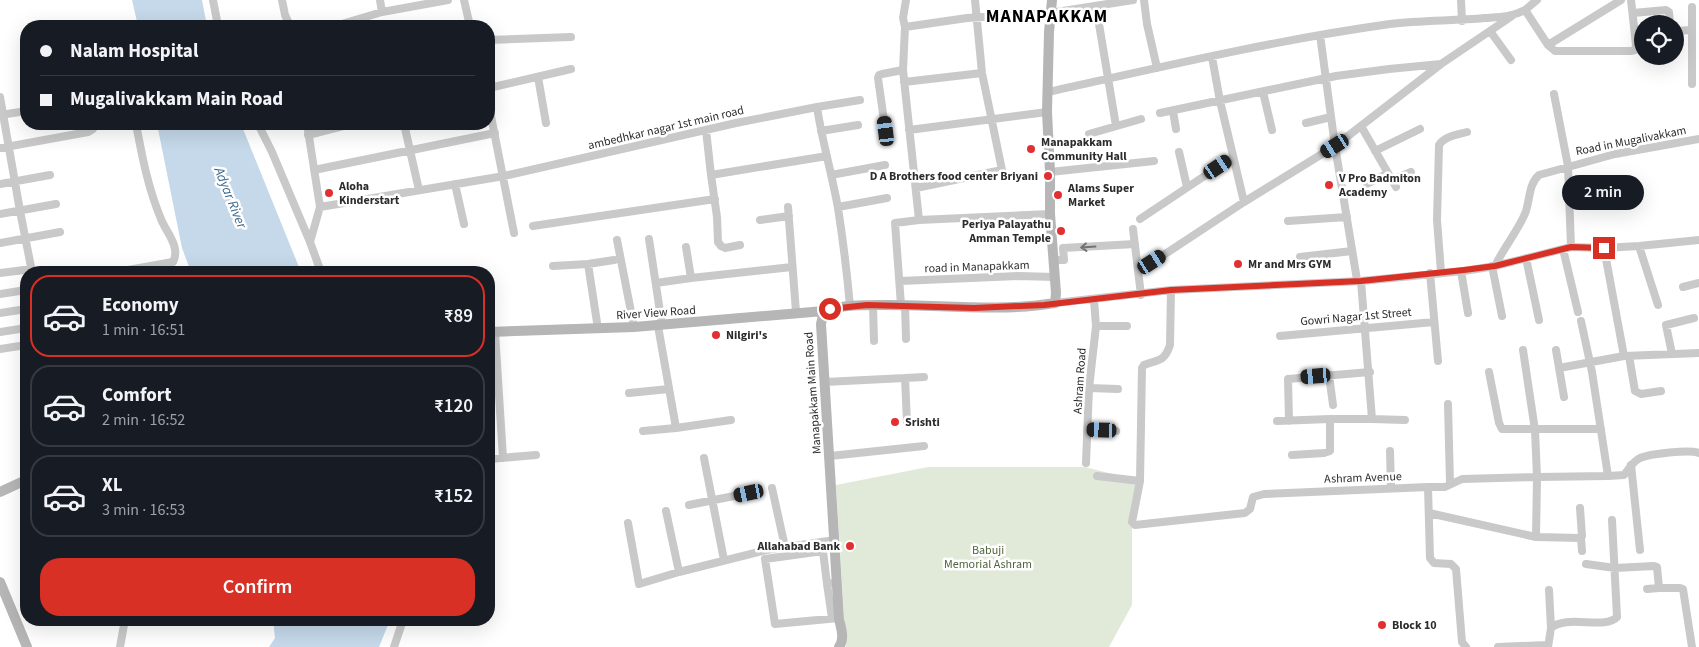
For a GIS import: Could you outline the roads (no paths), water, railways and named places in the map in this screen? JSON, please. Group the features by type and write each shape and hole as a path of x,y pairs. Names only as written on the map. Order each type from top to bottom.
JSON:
{"main road":[{"path":"824,310 850,306 903,305 974,308 1054,303 1056,293 1050,214 1047,112 1052,0"},
{"name":"River View Road","path":"495,332 634,327 824,310"},
{"name":"Manapakkam Main Road","path":"824,310 821,324 835,540 832,584 836,618 842,635 840,647"},
{"path":"0,490 20,482"},
{"path":"0,582 27,647"}],"street":[{"path":"213,0 217,20"},
{"path":"282,0 286,20"},
{"path":"287,0 289,20"},
{"path":"380,0 382,12"},
{"path":"355,20 382,12 448,0"},
{"path":"464,0 469,20"},
{"path":"906,0 903,70 919,220"},
{"path":"916,188 1002,170 982,73 975,0"},
{"path":"905,27 977,17 1050,13 1128,0"},
{"path":"1144,0 1147,24 1157,68"},
{"path":"1461,0 1462,21"},
{"path":"1152,262 1335,146 1441,64 1514,15 1525,10 1537,0"},
{"path":"1548,45 1620,0"},
{"path":"1525,10 1548,45 1556,51 1610,52 1635,50 1631,0"},
{"path":"1096,6 1116,126"},
{"path":"1692,8 1692,84"},
{"path":"1633,13 1666,10 1668,15"},
{"path":"1048,92 1212,57 1392,24 1462,21 1514,15"},
{"path":"1684,30 1692,30"},
{"path":"1490,31 1511,60"},
{"path":"1320,36 1335,146 1366,328 1372,419"},
{"path":"495,40 571,37"},
{"path":"1212,57 1220,101 1244,202"},
{"path":"1160,113 1370,71 1441,64"},
{"path":"495,87 572,69"},
{"path":"887,142 878,78 882,74 903,70"},
{"path":"904,82 982,73"},
{"path":"538,77 546,124"},
{"path":"1262,92 1272,130"},
{"path":"1554,94 1568,166 1567,248 1578,312"},
{"path":"0,97 31,266"},
{"name":"ambedhkar nagar 1st main road","path":"320,207 504,176 817,106 860,100"},
{"path":"817,106 838,208 850,306"},
{"path":"1173,110 1176,129"},
{"path":"2,115 20,112"},
{"path":"909,130 1047,112"},
{"path":"1306,123 1331,117"},
{"path":"1089,134 1141,119"},
{"path":"821,131 858,125"},
{"path":"1361,126 1392,180"},
{"path":"1375,151 1420,129"},
{"path":"0,148 91,130"},
{"path":"137,130 145,173 157,210 176,248 176,257 173,262 151,266"},
{"path":"261,130 272,152 319,266"},
{"path":"308,130 320,207 310,242"},
{"path":"308,135 327,130"},
{"path":"405,130 419,190"},
{"path":"494,130 514,233"},
{"path":"706,130 715,198 718,242 725,248 740,246"},
{"path":"1441,272 1436,220 1439,145 1445,139 1467,132"},
{"path":"314,170 495,134"},
{"name":"Road in Mugalivakkam","path":"1494,266 1524,217 1535,179 1539,175 1615,154 1699,139"},
{"path":"1179,152 1187,187"},
{"path":"711,175 827,156"},
{"path":"1140,219 1233,156"},
{"path":"1050,172 1154,161"},
{"path":"832,175 885,165"},
{"path":"1367,184 1392,180 1411,172"},
{"path":"0,184 50,175"},
{"path":"455,184 464,224"},
{"path":"533,226 715,198"},
{"path":"838,208 887,198"},
{"path":"0,214 56,204"},
{"path":"788,207 796,312"},
{"path":"906,339 895,223 919,220 1050,214"},
{"path":"760,220 789,216"},
{"path":"1288,221 1347,217"},
{"path":"1133,229 1141,295"},
{"path":"0,243 60,232"},
{"path":"648,239 676,428"},
{"path":"617,240 634,327"},
{"path":"1054,303 1141,295 1171,290 1359,280 1461,271 1494,266 1567,248 1639,246 1699,240"},
{"path":"1054,260 1064,260 1063,248 1135,244"},
{"path":"1639,246 1658,305"},
{"path":"686,247 691,278"},
{"path":"1604,248 1636,391 1642,394 1661,391"},
{"path":"1300,257 1352,251"},
{"path":"1526,258 1539,320"},
{"path":"553,266 614,260"},
{"path":"588,264 598,329"},
{"path":"1494,266 1502,316"},
{"path":"656,283 792,267"},
{"path":"1461,271 1468,313"},
{"path":"0,273 20,272"},
{"path":"1430,273 1438,361"},
{"name":"road in Manapakkam","path":"900,281 1020,276 1055,277"},
{"path":"1683,287 1699,283"},
{"path":"1097,476 1140,481 1142,368 1144,365 1155,363 1167,354 1170,345 1171,290"},
{"path":"0,294 20,291"},
{"name":"Ashram Road","path":"1086,463 1089,388 1096,326 1094,300"},
{"path":"873,306 874,341"},
{"path":"0,313 20,310"},
{"path":"1672,354 1666,325 1694,318"},
{"name":"Gowri Nagar 1st Street","path":"1280,336 1434,322"},
{"path":"1581,322 1591,363 1608,476"},
{"path":"1096,326 1127,326"},
{"path":"0,332 20,329"},
{"path":"0,349 20,345"},
{"path":"1523,350 1535,430 1537,477 1536,537"},
{"path":"1556,350 1564,397"},
{"path":"1559,368 1627,356 1699,353"},
{"path":"1289,421 1288,379 1370,372"},
{"path":"1489,372 1500,426 1506,430 1601,429"},
{"path":"1329,375 1333,405"},
{"path":"825,382 924,377"},
{"path":"905,378 907,423"},
{"path":"495,388 503,458"},
{"path":"1089,388 1118,389"},
{"path":"628,393 669,389"},
{"path":"1448,404 1450,484"},
{"path":"1292,454 1324,453 1330,451 1330,419"},
{"path":"1277,421 1330,419 1405,420"},
{"path":"643,431 731,420"},
{"path":"1088,430 1116,431"},
{"path":"830,456 924,446"},
{"path":"1390,451 1391,488"},
{"path":"1537,477 1624,475 1631,464 1643,457 1687,451 1699,453"},
{"path":"495,459 536,455"},
{"path":"704,458 724,560"},
{"path":"1631,464 1640,550"},
{"name":"Ashram Avenue","path":"1140,481 1132,522 1135,525 1152,525 1245,513 1250,509 1253,497 1264,494 1391,488 1441,488 1462,478 1537,477"},
{"path":"1428,487 1430,558 1436,564 1451,564 1456,569 1462,642 1466,647"},
{"path":"772,488 785,547"},
{"path":"689,505 749,493"},
{"path":"1580,508 1582,551"},
{"path":"666,511 679,572"},
{"path":"1429,513 1536,537 1581,538"},
{"path":"1551,628 1559,623 1610,622 1614,620 1618,613 1612,520"},
{"path":"628,523 639,584 766,550 835,540"},
{"path":"832,584 823,552 765,559 775,624 836,618"},
{"path":"1586,564 1615,568 1654,566 1657,570 1659,588"},
{"path":"1647,588 1683,589 1694,646"},
{"path":"1498,647 1548,646 1551,628 1549,590"},
{"path":"120,647 124,626"},
{"path":"394,647 401,626"}],"water":[{"path":"132,0 202,0 206,20 137,20"},
{"name":"Adyar River","path":"158,130 243,130 299,266 189,266 182,248"},
{"path":"274,626 388,626 379,647 269,647 275,638"}],"place":[{"name":"Manapakkam Community Hall","path":"1031,149"},
{"name":"D A Brothers food center Briyani","path":"1048,176"},
{"name":"V Pro Badmiton Academy","path":"1329,185"},
{"name":"Aloha Kinderstart","path":"329,193"},
{"name":"Alams Super Market","path":"1058,195"},
{"name":"Periya Palayathu Amman Temple","path":"1061,231"},
{"name":"Mr and Mrs GYM","path":"1238,264"},
{"name":"Nilgiri's","path":"716,335"},
{"name":"Srishti","path":"895,422"},
{"name":"Allahabad Bank","path":"850,546"},
{"name":"Block 10","path":"1382,625"}],"district":[{"name":"MANAPAKKAM","path":"1047,16"}],"park label":[{"name":"Babuji Memorial Ashram","path":"988,557"}]}
